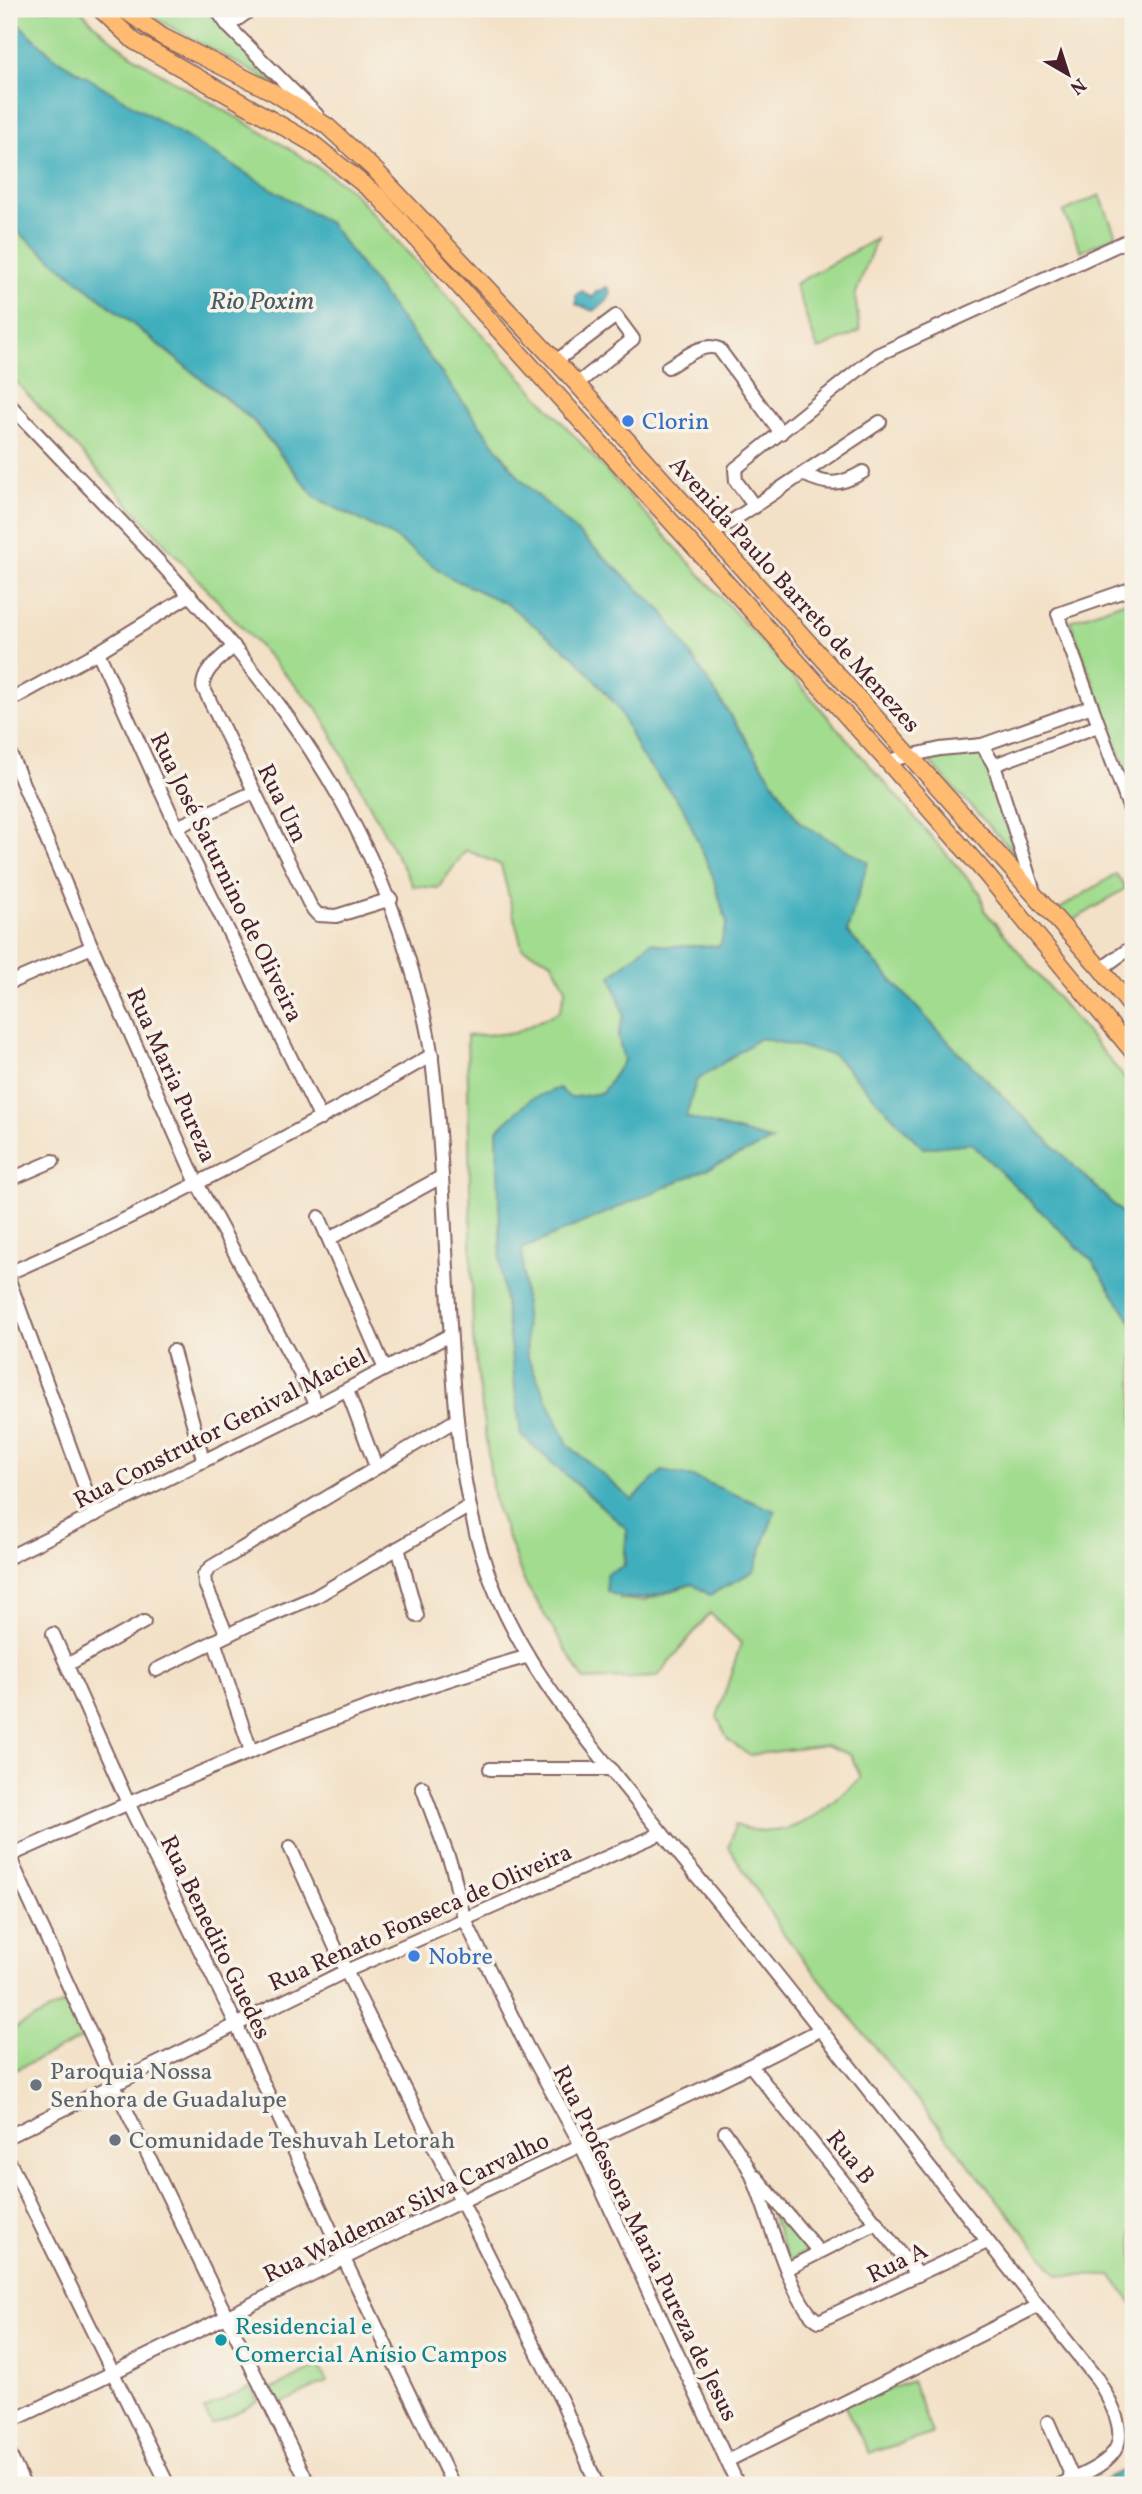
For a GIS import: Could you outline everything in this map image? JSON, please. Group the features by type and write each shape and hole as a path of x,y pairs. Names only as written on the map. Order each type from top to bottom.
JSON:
{"main road":[{"name":"Avenida Paulo Barreto de Menezes","path":"100,9 134,41 253,108 345,166 430,251 887,761 1133,1052"},
{"name":"Avenida Paulo Barreto de Menezes","path":"123,9 163,37 273,92 327,126 386,180 577,384 1101,969 1133,1009"},
{"path":"1000,892 1009,881 1021,880"}],"street":[{"path":"216,9 228,26 327,126"},
{"path":"228,26 251,9"},
{"path":"755,507 736,481 735,469 877,355 1133,238"},
{"path":"556,361 616,316 633,339 577,384"},
{"path":"668,367 704,347 711,345 719,349 781,433"},
{"path":"9,405 190,595 281,704 316,754 373,859 391,899 417,988 432,1055 456,1420 468,1507 491,1581 526,1657 611,1769 821,2029 1098,2380 1113,2407 1121,2430 1116,2450 1107,2461 1059,2485"},
{"path":"711,535 880,422"},
{"path":"803,474 829,485 849,480 863,472"},
{"path":"1133,588 1058,614 1098,726 1130,797 1133,818"},
{"path":"9,701 98,652 190,595"},
{"name":"Rua Um","path":"234,646 207,671 203,678 203,687 311,907 318,915 336,916 391,899"},
{"name":"Rua José Saturnino de Oliveira","path":"98,652 177,827 321,1119"},
{"path":"887,761 909,755 982,745 1092,706"},
{"path":"994,765 1098,726"},
{"path":"982,745 994,765 1035,896"},
{"name":"Rua Maria Pureza","path":"9,751 92,947 197,1183 317,1405"},
{"path":"177,827 254,792"},
{"path":"1101,969 1133,946"},
{"path":"9,983 92,947"},
{"path":"9,1273 129,1219 321,1119 432,1055"},
{"path":"9,1180 53,1161"},
{"path":"329,1239 441,1177"},
{"path":"319,1217 385,1369"},
{"path":"9,1280 95,1514"},
{"name":"Rua Construtor Genival Maciel","path":"9,1558 203,1459 347,1390 450,1335"},
{"path":"173,1351 203,1459"},
{"path":"347,1390 376,1467"},
{"path":"227,1635 205,1584 204,1575 219,1560 456,1420"},
{"path":"156,1670 227,1635 315,1598 468,1507"},
{"path":"398,1548 417,1616"},
{"path":"67,1665 144,1622"},
{"name":"Rua Benedito Guedes","path":"53,1634 128,1803 236,2024 344,2259 453,2485"},
{"path":"214,1642 251,1751"},
{"path":"309,2485 225,2318 9,1856 251,1751 401,1697 526,1657"},
{"path":"490,1769 611,1769"},
{"name":"Rua Professora Maria Pureza de Jesus","path":"422,1787 452,1867 464,1918 526,2045 581,2145 738,2485"},
{"name":"Rua Renato Fonseca de Oliveira","path":"9,2136 345,1971 662,1833"},
{"path":"290,1847 345,1971 564,2406 597,2485"},
{"name":"Rua Waldemar Silva Carvalho","path":"9,2422 116,2373 461,2201 751,2066 821,2029"},
{"name":"Rua B","path":"751,2066 918,2275"},
{"path":"725,2132 749,2170 819,2252"},
{"path":"9,2161 116,2373 168,2485"},
{"path":"749,2170 787,2269 877,2223"},
{"name":"Rua A","path":"787,2269 812,2318 825,2320 987,2242"},
{"path":"727,2461 1038,2306"},
{"path":"1048,2422 1073,2479"},
{"path":"9,2453 24,2485"}],"green space":[{"path":"9,9 80,9 107,36 138,59 279,143 351,190 789,672 981,894 984,910 1133,1088 1133,1224 958,1052 847,932 867,862 800,823 663,612 521,480 330,224 55,58 9,15"},
{"path":"138,9 214,9 294,94"},
{"path":"1100,195 1116,236 1081,251 1063,212"},
{"path":"9,225 253,421 316,498 391,535 449,577 507,604 576,658 618,707 640,754 683,807 712,874 727,923 720,946 666,946 611,976 624,1014 618,1036 624,1060 602,1093 570,1098 497,1130 501,1270 521,1435 627,1529 620,1599 643,1601 692,1584 774,1512 693,1477 632,1500 568,1445 527,1356 522,1249 770,1140 685,1117 696,1081 760,1038 834,1055 923,1148 971,1143 1092,1261 1133,1324 1133,2305 1112,2276 1058,2275 783,1933 729,1847 735,1825 773,1831 789,1828 819,1813 861,1778 851,1755 826,1745 749,1755 728,1740 717,1717 741,1643 710,1613 657,1677 584,1680 524,1581 494,1501 473,1338 467,1036 515,1033 560,1011 566,988 551,961 522,948 501,865 466,850 438,888 413,886 319,711 9,374"},
{"path":"876,239 855,296 860,331 818,350 795,284"},
{"path":"1132,599 1133,601 1133,788 1070,621"},
{"path":"975,751 990,758 1015,854 926,758"},
{"path":"1116,874 1126,888 1071,922 1058,910"},
{"path":"65,2003 83,2038 9,2073 9,2031"},
{"path":"763,2193 810,2249 789,2261"},
{"path":"319,2366 327,2382 280,2404 272,2389"},
{"path":"912,2381 932,2434 869,2453 844,2405"},
{"path":"251,2387 258,2402 212,2425 204,2410"}],"water":[{"name":"Rio Poxim","path":"9,15 55,58 330,224 521,480 663,612 800,823 868,862 847,932 958,1052 1133,1224 1133,1324 1092,1261 971,1143 923,1148 834,1055 760,1038 696,1081 686,1117 772,1141 522,1249 527,1356 568,1445 632,1500 662,1471 693,1477 775,1511 754,1571 710,1595 692,1584 639,1598 618,1596 607,1591 606,1574 625,1566 627,1529 521,1435 501,1270 497,1130 531,1099 559,1088 570,1098 602,1093 624,1060 618,1036 624,1014 611,976 651,942 666,946 720,946 727,923 712,874 683,807 640,754 618,707 576,658 507,604 449,577 391,535 316,498 253,420 9,225"},
{"path":"607,287 610,295 593,311 576,304 576,295 582,291 592,298 596,292"},
{"path":"1133,2465 1133,2485 1094,2485"}],"place":[{"name":"Clorin","path":"628,421"},
{"name":"Nobre","path":"414,1956"},
{"name":"Paroquia Nossa Senhora de Guadalupe","path":"36,2085"},
{"name":"Comunidade Teshuvah Letorah","path":"115,2140"},
{"name":"Residencial e Comercial Anísio Campos","path":"221,2340"}]}
